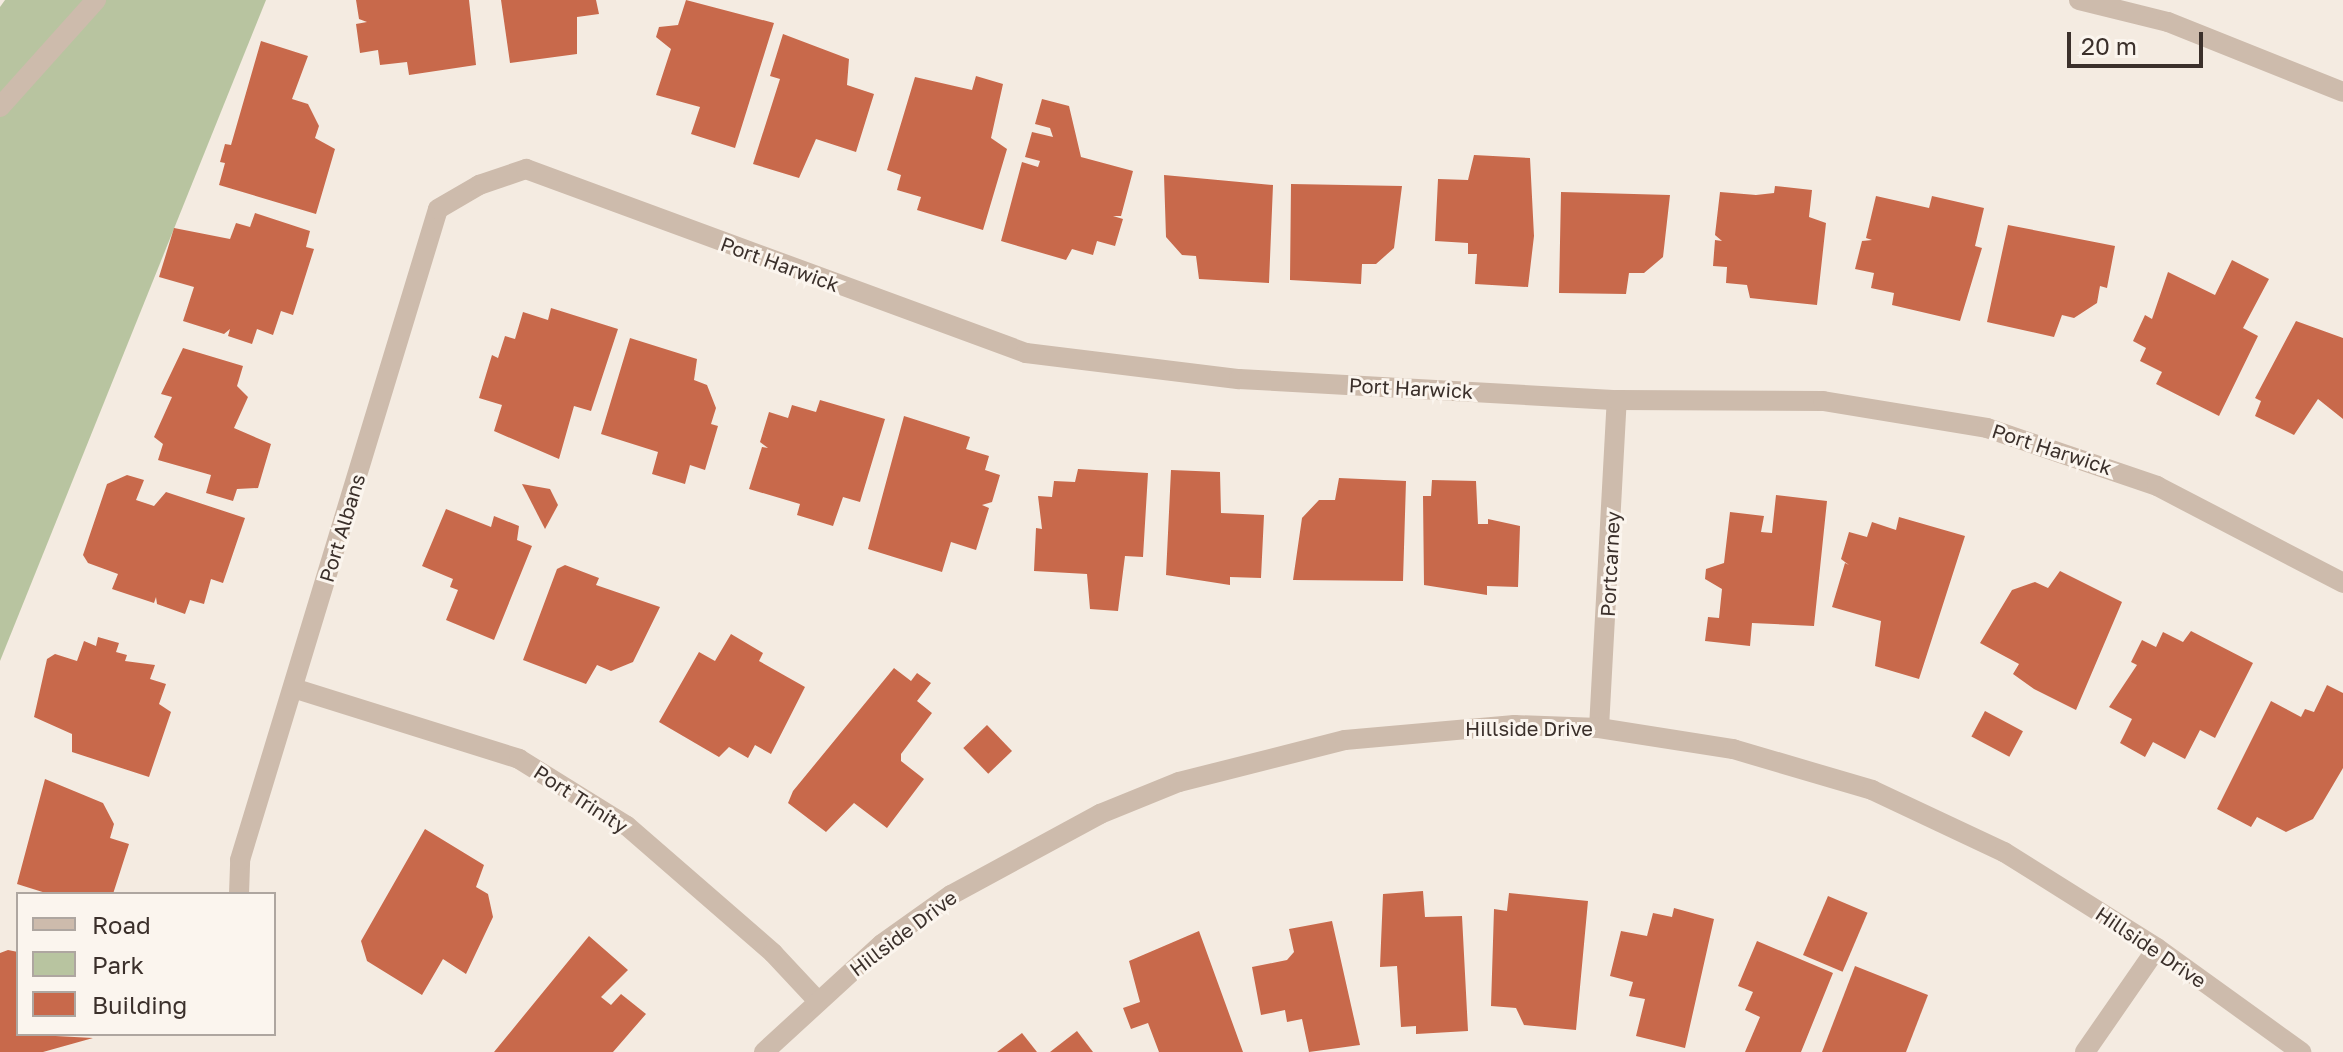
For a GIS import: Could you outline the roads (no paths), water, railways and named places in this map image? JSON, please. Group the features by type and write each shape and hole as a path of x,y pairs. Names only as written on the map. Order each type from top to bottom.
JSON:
{"street":[{"path":"0,107 96,0"},
{"path":"2079,0 2168,22 2343,92"},
{"name":"Port Harwick","path":"479,185 526,169 1026,353 1211,377 1617,400 1823,401 1987,428 2157,486 2343,583"},
{"name":"Port Albans","path":"239,892 240,860 438,209 479,185"},
{"name":"Portcarney","path":"1599,728 1617,400"},
{"name":"Port Trinity","path":"293,688 519,759 627,826 773,953 817,1000"},
{"name":"Hillside Drive","path":"764,1052 817,1000 951,895 1100,814 1179,782 1275,755 1429,729 1599,728 1733,749 1872,790 2004,852 2157,948 2301,1052"},
{"path":"2085,1052 2157,948"}]}
